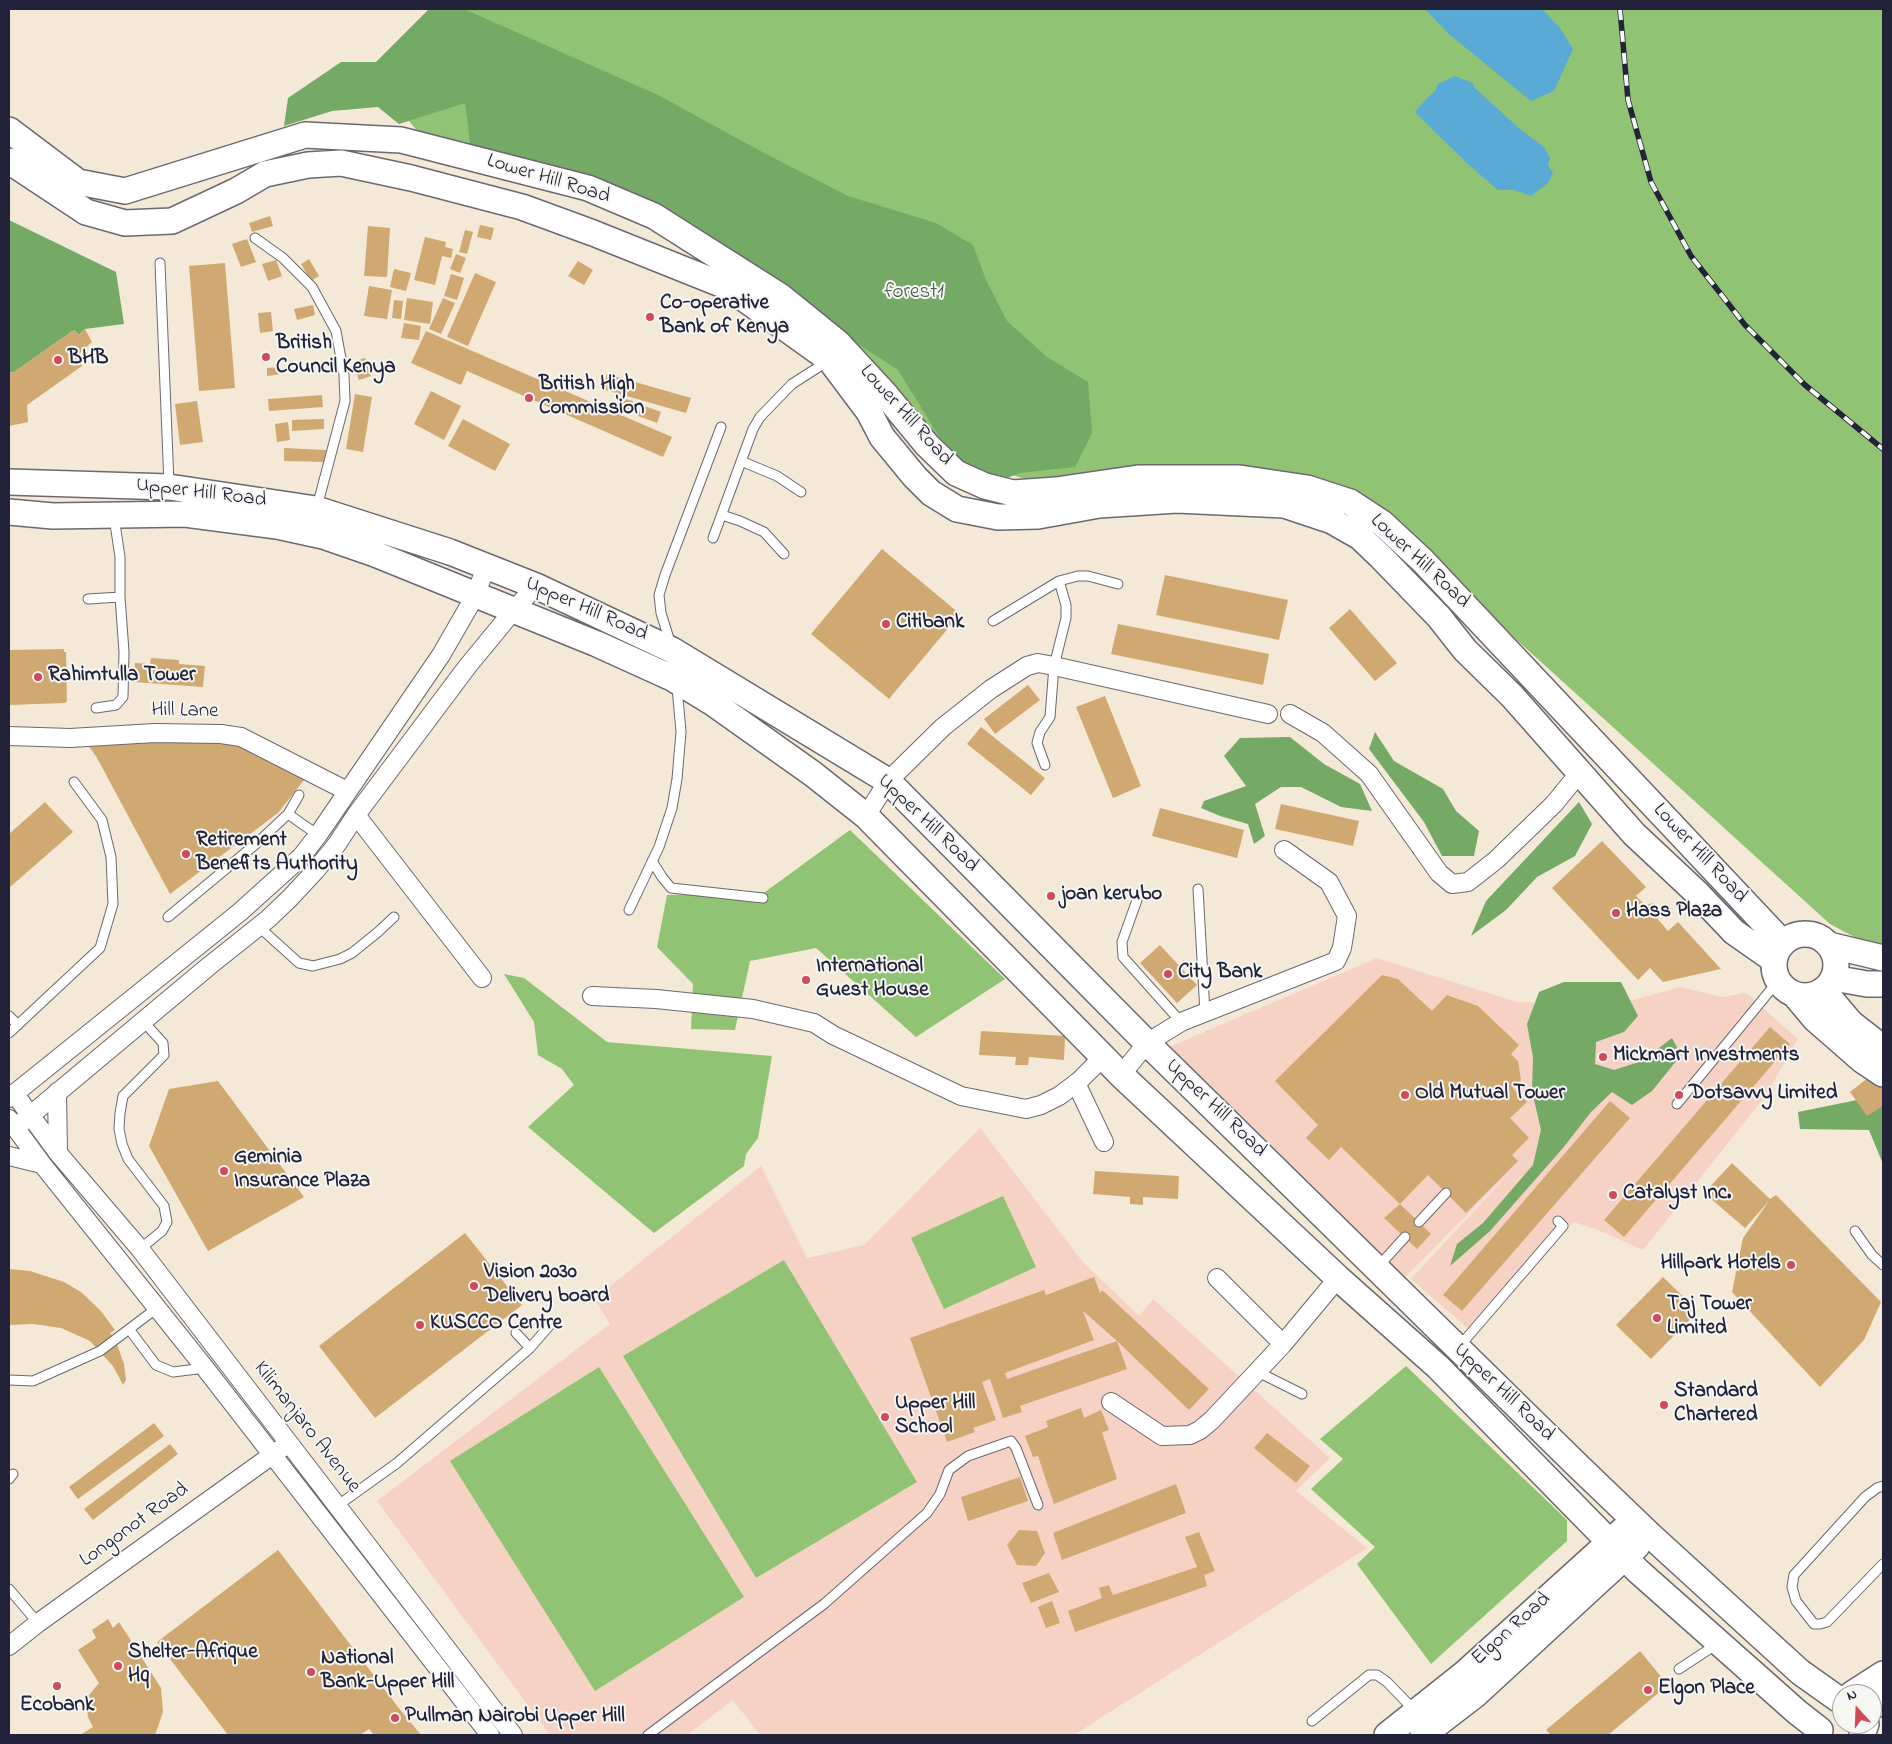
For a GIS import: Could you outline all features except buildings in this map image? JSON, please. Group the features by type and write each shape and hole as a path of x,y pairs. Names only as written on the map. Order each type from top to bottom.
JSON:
{"street":[{"name":"Lower Hill Road","path":"9,130 78,182 125,191 305,135 401,140 588,188 654,216 780,296 838,343 885,394 927,445 956,473 985,486 1013,492 1056,490 1138,478 1240,478 1307,488 1350,502 1382,523 1423,561 1782,969"},
{"name":"Lower Hill Road","path":"9,161 86,212 125,223 172,221 236,191 265,174 308,165 341,163 411,178 522,207 593,232 728,287 830,360 869,412 882,437 909,470 931,493 957,509 998,517 1038,516 1099,505 1186,500 1284,505 1332,521 1360,537 1382,556 1439,617 1465,650 1512,696 1634,834 1698,893 1734,932 1782,969"},
{"name":"Upper Hill Road","path":"9,482 169,487 316,509 450,552 536,586 672,650 888,781 1147,1043 1577,1465 1800,1672 1832,1690"},
{"name":"Upper Hill Road","path":"9,512 53,516 185,514 276,526 323,536 375,554 597,644 672,678 713,704 812,774 866,816 1121,1075 1338,1278 1438,1367 1638,1571 1822,1732"},
{"path":"11,1096 258,898 301,857 442,655 475,596 486,567"},
{"path":"11,1126 30,1117 57,1092 290,898 316,870 348,830 356,815 444,697 513,611 536,586"},
{"path":"866,816 888,781 943,727 1014,672 1026,666 1038,663 1054,666 1268,714"},
{"path":"1290,714 1323,733 1369,774 1439,873 1452,884 1468,882 1496,860 1554,804 1580,772"},
{"name":"Hill Lane","path":"9,736 70,738 155,733 221,734 241,737 347,790"},
{"path":"356,815 482,978"},
{"path":"1121,1075 1147,1043 1181,1022 1336,961 1342,948 1347,916 1329,882 1284,850"},
{"path":"1801,934 1812,934 1821,938 1829,945 1836,961 1828,984 1814,994 1804,996 1782,969 1792,937 1801,934"},
{"path":"1014,966 1041,936"},
{"path":"1829,945 1883,958"},
{"path":"1782,969 1816,1019 1862,1060 1883,1074"},
{"path":"1828,984 1883,984"},
{"path":"1828,984 1851,1023 1883,1048"},
{"path":"592,996 656,999 753,1010 814,1023 833,1035 961,1096 1026,1109 1059,1096 1076,1083 1103,1057"},
{"path":"1076,1083 1104,1142"},
{"path":"57,1092 58,1153"},
{"name":"Kilimanjaro Avenue","path":"11,1096 140,1250 513,1735"},
{"name":"Kilimanjaro Avenue","path":"11,1126 157,1308 490,1735"},
{"path":"9,1156 42,1164"},
{"path":"1217,1278 1283,1344"},
{"path":"1111,1402 1162,1436 1190,1435 1212,1420 1258,1372 1338,1278"},
{"name":"Longonot Road","path":"9,1646 38,1623 288,1443"},
{"name":"Elgon Road","path":"1387,1735 1643,1528"},
{"name":"Elgon Road","path":"1424,1735 1474,1695 1618,1549"},
{"path":"1866,1684 1883,1674"},
{"path":"1822,1732 1820,1715 1824,1708 1832,1704"}],"lane":[{"path":"255,238 283,258 312,287 336,331 344,375 345,401 316,509"},
{"path":"160,263 169,487"},
{"path":"714,538 753,429 760,417 792,384 830,360"},
{"path":"672,650 661,613 660,594 665,575 721,426"},
{"path":"741,461 777,476 801,492"},
{"path":"96,708 116,705 122,697 124,652 120,597 120,557 114,514"},
{"path":"722,515 764,532 784,554"},
{"path":"993,620 1059,581 1078,576 1088,576 1118,584"},
{"path":"1045,765 1037,743 1040,732 1050,717 1054,666 1066,618 1066,605 1059,581"},
{"path":"88,599 120,597"},
{"path":"629,910 652,861 672,808 680,753 680,711 677,685 672,678"},
{"path":"9,1033 100,948 114,904 111,857 102,820 74,782"},
{"path":"168,918 257,843 288,814 299,795"},
{"path":"288,814 318,835"},
{"path":"652,861 671,888 763,898"},
{"path":"1198,889 1205,1013"},
{"path":"1137,900 1122,942 1123,957 1181,1022"},
{"path":"258,926 299,962 313,966 340,959 352,953 394,917"},
{"path":"1677,1104 1782,969"},
{"path":"9,1016 18,1025"},
{"path":"140,1250 162,1231 167,1222 164,1206 128,1159 119,1129 124,1096 164,1055 163,1043 143,1021"},
{"path":"1418,1222 1446,1193"},
{"path":"1458,1348 1562,1226 1558,1221"},
{"path":"1855,1230 1872,1255 1883,1265"},
{"path":"1376,1268 1405,1237"},
{"path":"9,1380 34,1381 100,1351 157,1308"},
{"path":"337,1506 397,1463 530,1348 550,1324"},
{"path":"129,1329 156,1365 173,1372 204,1368"},
{"path":"516,1334 530,1348"},
{"path":"1258,1372 1302,1394"},
{"path":"648,1735 824,1604 927,1513 940,1494 949,1470 968,1456 1011,1440 1016,1448 1038,1505"},
{"path":"1883,1486 1865,1497 1794,1575 1792,1587 1796,1601 1814,1624 1827,1622 1883,1564"},
{"path":"9,1589 38,1623"},
{"path":"1679,1669 1719,1643"},
{"path":"1312,1721 1369,1675 1378,1675 1387,1682 1416,1712"}],"shaded area":[{"path":"1377,958 1517,1002 1571,1004 1633,1000 1680,987 1722,997 1746,993 1798,1039 1766,1095 1643,1250 1598,1230 1574,1222 1471,1331 1411,1279 1512,1170 1404,1278 1162,1050"},
{"name":"Upper Hill School","path":"980,1128 1082,1261 1139,1316 1153,1299 1330,1458 1296,1491 1367,1548 1074,1735 760,1735 733,1700 687,1735 550,1735 377,1501 610,1324 594,1299 761,1166 807,1258 864,1245"}],"green space":[{"path":"424,9 1883,9 1883,946 1860,940 1830,924 1357,495 1041,484 955,457 940,438 914,424 654,216 431,148 392,100 435,12"},
{"name":"forest1","path":"429,9 464,9 658,95 848,196 936,223 973,245 986,280 1007,321 1047,357 1088,382 1092,433 1075,467 1020,473 997,482 968,475 940,438 898,370 785,296 689,224 471,150 465,103 399,124 378,107 332,111 284,126 288,98 341,62 376,62"},
{"path":"9,220 116,272 124,324 85,329 79,335 74,330 14,372 9,373"},
{"path":"1375,732 1394,761 1443,789 1456,811 1479,831 1474,856 1442,856 1424,822 1369,749"},
{"path":"1290,737 1324,764 1360,784 1372,811 1341,807 1301,787 1281,787 1255,804 1265,836 1254,844 1248,824 1201,808 1204,801 1246,786 1224,756 1240,738"},
{"path":"1579,802 1592,824 1575,856 1537,877 1506,910 1471,936 1486,901"},
{"path":"850,830 1005,979 916,1037 816,948 750,961 735,1030 691,1029 693,984 657,947 667,895 765,892"},
{"path":"504,974 524,978 607,1042 772,1056 758,1138 746,1154 744,1166 654,1233 528,1127 574,1085 562,1069 538,1055 534,1022"},
{"path":"1564,982 1621,982 1638,1016 1624,1032 1596,1042 1595,1064 1614,1070 1642,1061 1672,1038 1681,1055 1652,1091 1632,1105 1612,1092 1591,1112 1563,1148 1490,1231 1450,1266 1457,1244 1483,1223 1533,1165 1541,1130 1532,1091 1533,1057 1527,1024 1539,992"},
{"path":"1866,1082 1883,1097 1883,1164 1869,1130 1800,1129 1798,1112 1857,1100"},
{"path":"1003,1196 1036,1267 944,1309 911,1238"},
{"path":"784,1260 917,1482 756,1578 623,1356"},
{"path":"1406,1366 1567,1520 1567,1541 1431,1664 1357,1564 1375,1547 1311,1489 1343,1459 1320,1439"},
{"path":"599,1367 744,1597 595,1691 450,1461"}],"water":[{"path":"1425,9 1542,9 1560,28 1573,49 1554,91 1531,101 1450,35"},
{"path":"1455,76 1473,83 1475,88 1521,130 1544,147 1550,158 1548,165 1553,173 1548,183 1531,196 1514,190 1498,190 1469,165 1415,112 1435,91 1438,84"}],"railway":[{"path":"1620,9 1628,100 1651,182 1691,256 1745,325 1805,385 1883,449"}],"place":[{"name":"Co-operative Bank of Kenya","path":"650,317"},
{"name":"British Council Kenya","path":"266,357"},
{"name":"BHB","path":"58,360"},
{"name":"British High Commission","path":"529,398"},
{"name":"Citibank","path":"886,624"},
{"name":"Rahimtulla Tower","path":"38,677"},
{"name":"Retirement Benefits Authority","path":"186,854"},
{"name":"joan kerubo","path":"1051,896"},
{"name":"Hass Plaza","path":"1616,913"},
{"name":"City Bank","path":"1168,974"},
{"name":"International Guest House","path":"806,980"},
{"name":"Mickmart Investments","path":"1603,1057"},
{"name":"Old Mutual Tower","path":"1405,1095"},
{"name":"Dotsavvy Limited","path":"1679,1095"},
{"name":"Geminia Insurance Plaza","path":"224,1171"},
{"name":"Catalyst Inc.","path":"1613,1195"},
{"name":"Hillpark Hotels","path":"1791,1265"},
{"name":"Vision 2030 Delivery board","path":"474,1286"},
{"name":"Taj Tower Limited","path":"1657,1318"},
{"name":"KUSCCO Centre","path":"420,1325"},
{"name":"Standard Chartered","path":"1664,1405"},
{"name":"Upper Hill School","path":"885,1417"},
{"name":"Shelter-Afrique Hq","path":"118,1666"},
{"name":"National Bank-Upper Hill","path":"311,1672"},
{"name":"Ecobank","path":"57,1686"},
{"name":"Elgon Place","path":"1648,1690"},
{"name":"Pullman Nairobi Upper Hill","path":"395,1718"}]}
